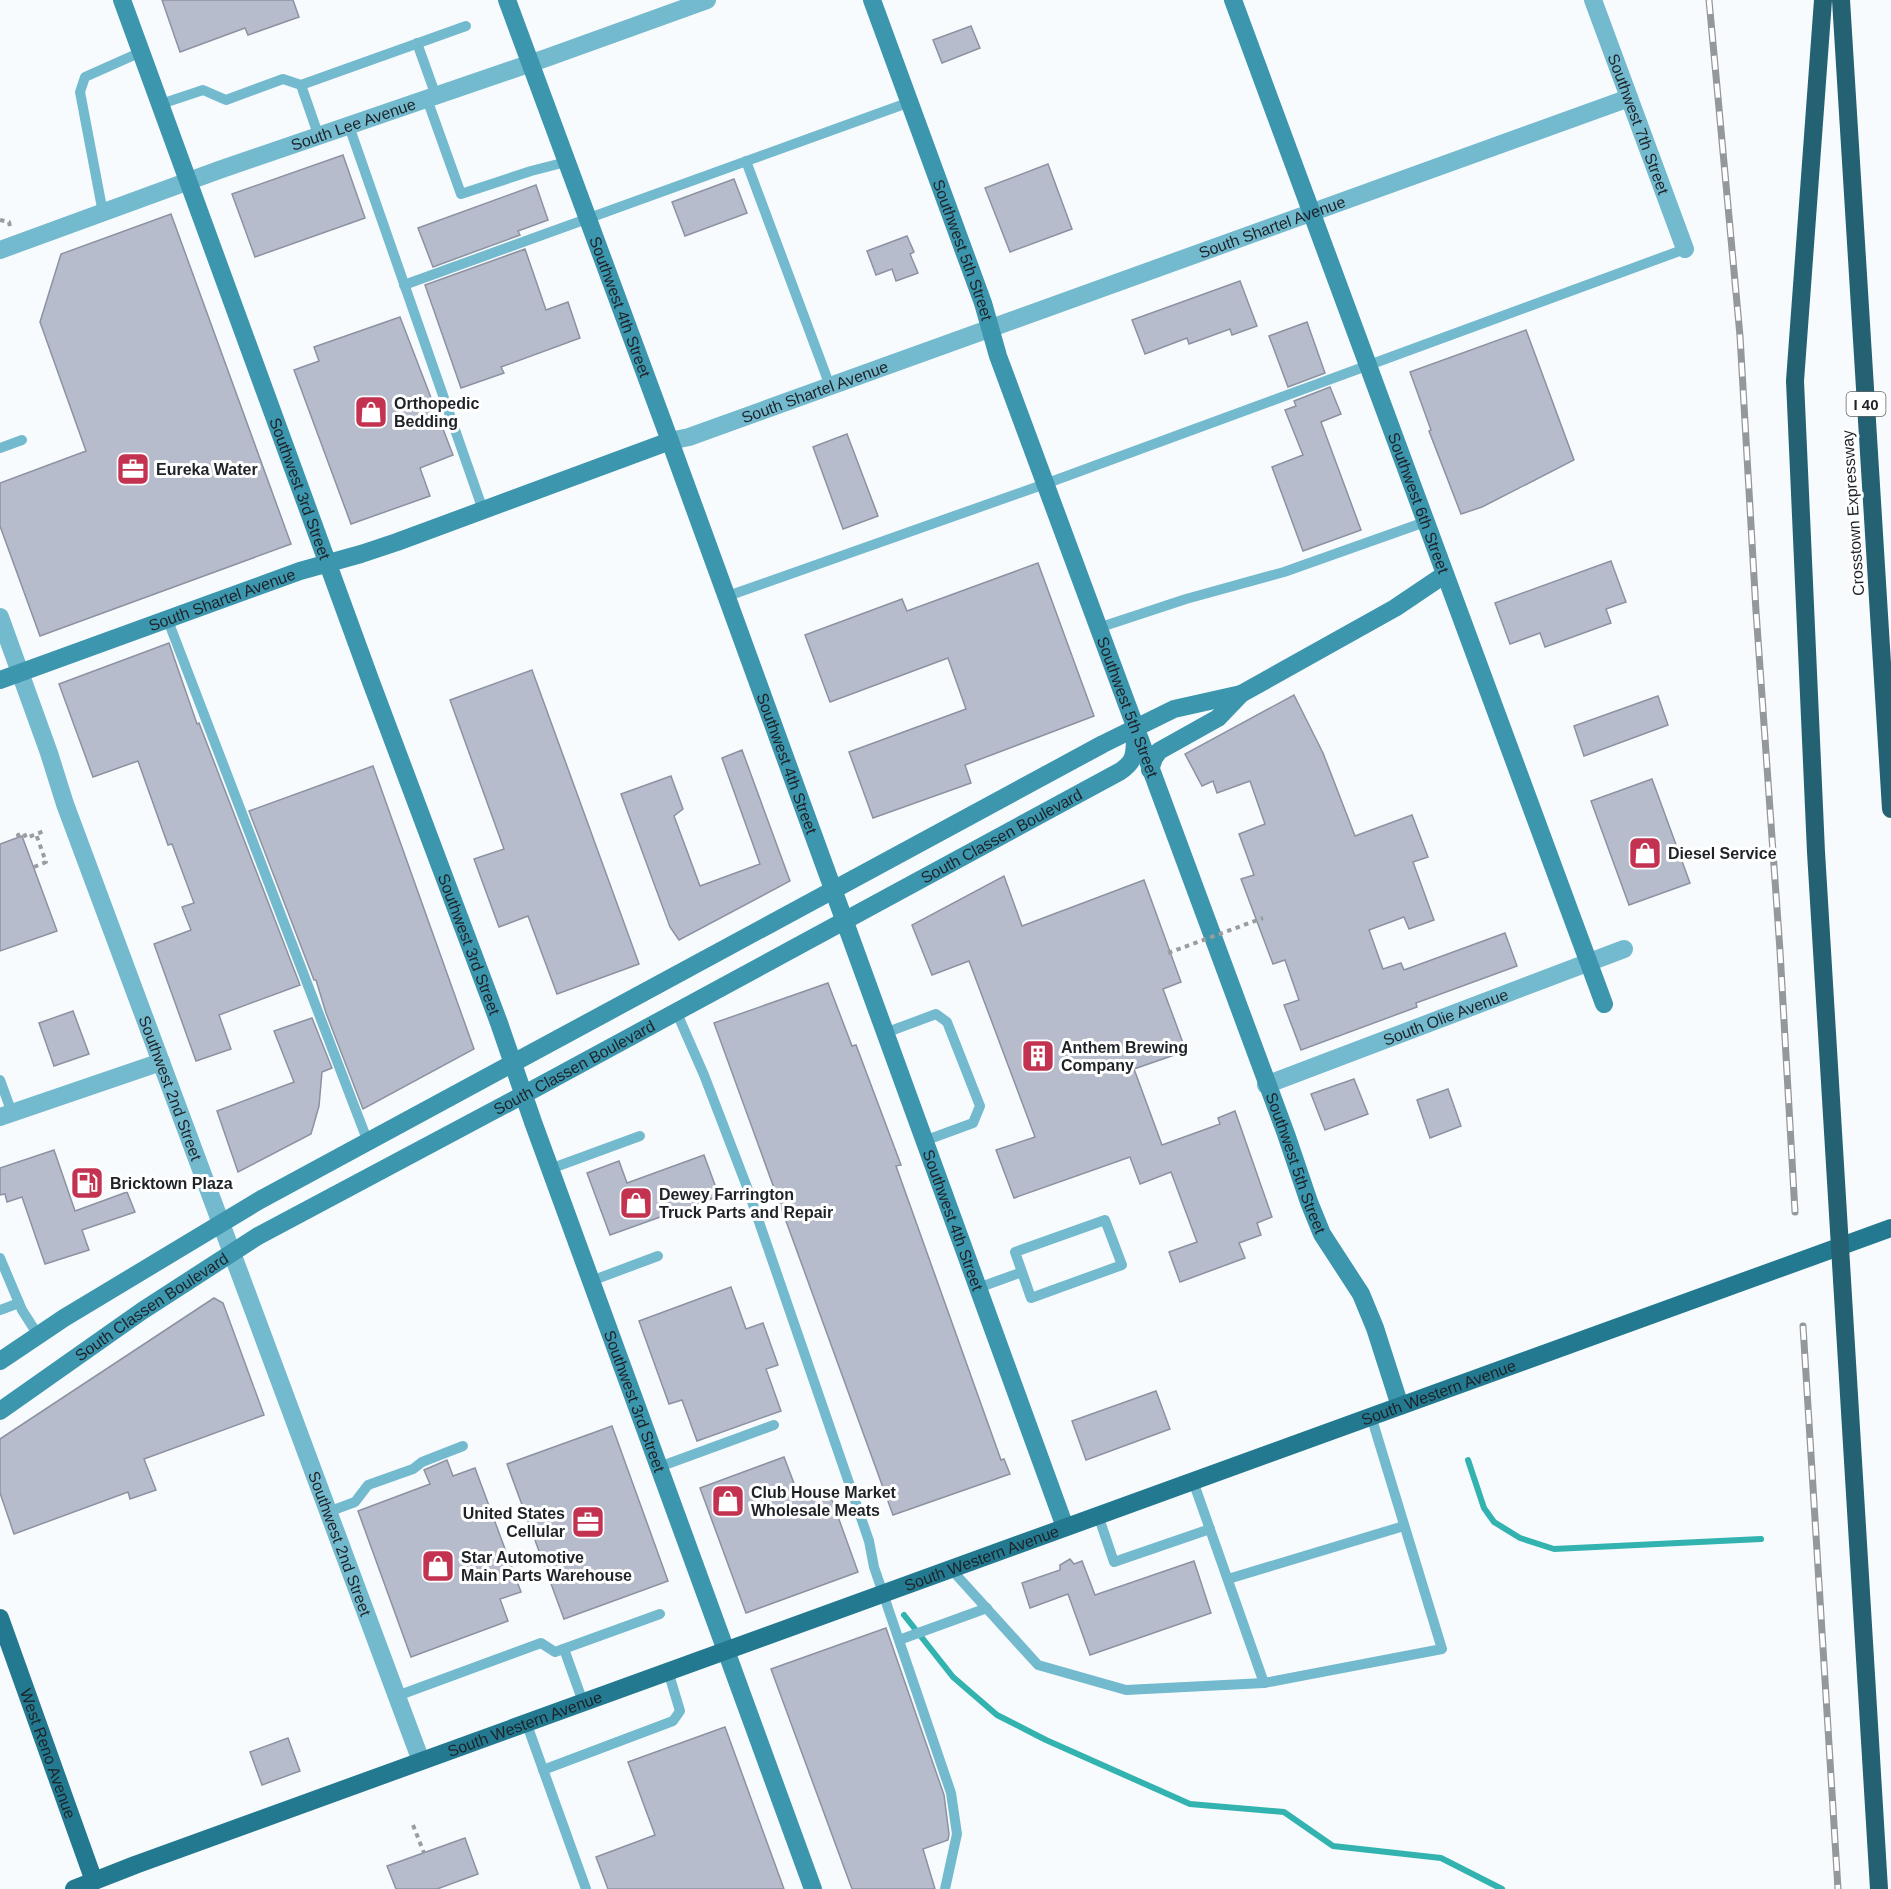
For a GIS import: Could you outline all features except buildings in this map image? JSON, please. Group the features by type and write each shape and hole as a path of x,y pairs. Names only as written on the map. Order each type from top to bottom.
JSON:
{"highway":[{"path":"1823,0 1794,381 1816,852 1845,1245 1879,1889"},
{"name":"Crosstown Expressway","path":"1841,0 1891,809"}],"main road":[{"name":"South Western Avenue","path":"74,1889 95,1885 526,1722 1891,1228"},
{"name":"West Reno Avenue","path":"0,1618 95,1885"}],"street":[{"name":"Southwest 3rd Street","path":"122,0 813,1889"},
{"name":"Southwest 4th Street","path":"507,0 1065,1527"},
{"name":"Southwest 5th Street","path":"872,0 983,303 998,356 1309,1202 1322,1234 1361,1294 1375,1328 1400,1406"},
{"name":"Southwest 6th Street","path":"1233,0 1604,1004"},
{"name":"Southwest 7th Street","path":"1593,0 1685,249"},
{"name":"South Lee Avenue","path":"0,250 531,64 695,2"},
{"name":"South Shartel Avenue","path":"0,680 300,571 361,554 670,441 689,437 1629,98"},
{"name":"South Classen Boulevard","path":"0,1361 38,1335 221,1223 368,1142 1135,728 1174,708 1241,694 1395,609 1444,575"},
{"name":"Southwest 2nd Street","path":"0,617 65,804 421,1761"},
{"name":"South Classen Boulevard","path":"1150,770 1159,751 1218,718 1241,694"},
{"name":"South Classen Boulevard","path":"0,1411 142,1311 269,1231 1119,772 1131,763 1135,728"},
{"name":"South Olie Avenue","path":"1266,1085 1624,949"},
{"path":"6,1115 161,1062"}],"lane":[{"path":"161,104 203,90 226,100 283,79 301,85 466,26"},
{"path":"417,44 461,194 566,162"},
{"path":"103,213 80,92 85,77 141,52"},
{"path":"301,85 319,137"},
{"path":"405,285 910,102"},
{"path":"349,126 483,510"},
{"path":"746,161 830,386"},
{"path":"725,597 1045,484 1685,249"},
{"path":"0,448 22,440"},
{"path":"1098,628 1186,599 1284,572 1425,522"},
{"path":"167,618 368,1142"},
{"path":"676,1011 704,1075 787,1299 869,1541 874,1567 952,1799 957,1826 956,1844 945,1889"},
{"path":"885,1033 936,1014 947,1023 980,1106 973,1123 924,1142"},
{"path":"0,1080 6,1115"},
{"path":"550,1169 640,1136"},
{"path":"1106,1220 1122,1265 1031,1298 1022,1272 1014,1252 1106,1220"},
{"path":"591,1281 658,1256"},
{"path":"0,1258 19,1303 38,1335"},
{"path":"978,1288 1022,1272"},
{"path":"0,1310 19,1303"},
{"path":"950,1568 1038,1665 1126,1690 1264,1683 1442,1649 1371,1416"},
{"path":"659,1467 774,1425"},
{"path":"328,1512 355,1502 368,1485 413,1469 422,1462 463,1446"},
{"path":"1193,1480 1264,1683"},
{"path":"1098,1515 1114,1562 1210,1529"},
{"path":"1228,1579 1404,1526"},
{"path":"899,1640 987,1608"},
{"path":"397,1696 541,1643 555,1652 660,1614"},
{"path":"564,1649 583,1702"},
{"path":"543,1770 673,1721 680,1711 668,1671"},
{"path":"526,1722 586,1889"}],"path":[{"path":"0,220 9,222"},
{"path":"19,837 18,835 24,833 26,838 44,831"},
{"path":"34,867 46,862 36,834"},
{"path":"1168,953 1263,918"},
{"path":"413,1825 424,1853"}],"waterway":[{"path":"1468,1460 1484,1508 1494,1522 1520,1538 1554,1549 1761,1539"},
{"path":"904,1615 953,1677 997,1715 1046,1740 1190,1804 1284,1812 1333,1846 1441,1858 1502,1889"}],"railway":[{"path":"1709,0 1740,336 1795,1212"},
{"path":"1803,1326 1838,1889"}],"place":[{"name":"Orthopedic Bedding","path":"371,412"},
{"name":"Eureka Water","path":"133,469"},
{"name":"Diesel Service","path":"1645,853"},
{"name":"Anthem Brewing Company","path":"1038,1056"},
{"name":"Bricktown Plaza","path":"87,1183"},
{"name":"Dewey Farrington Truck Parts and Repair","path":"636,1203"},
{"name":"Club House Market Wholesale Meats","path":"728,1501"},
{"name":"United States Cellular","path":"588,1522"},
{"name":"Star Automotive Main Parts Warehouse","path":"438,1566"}]}
